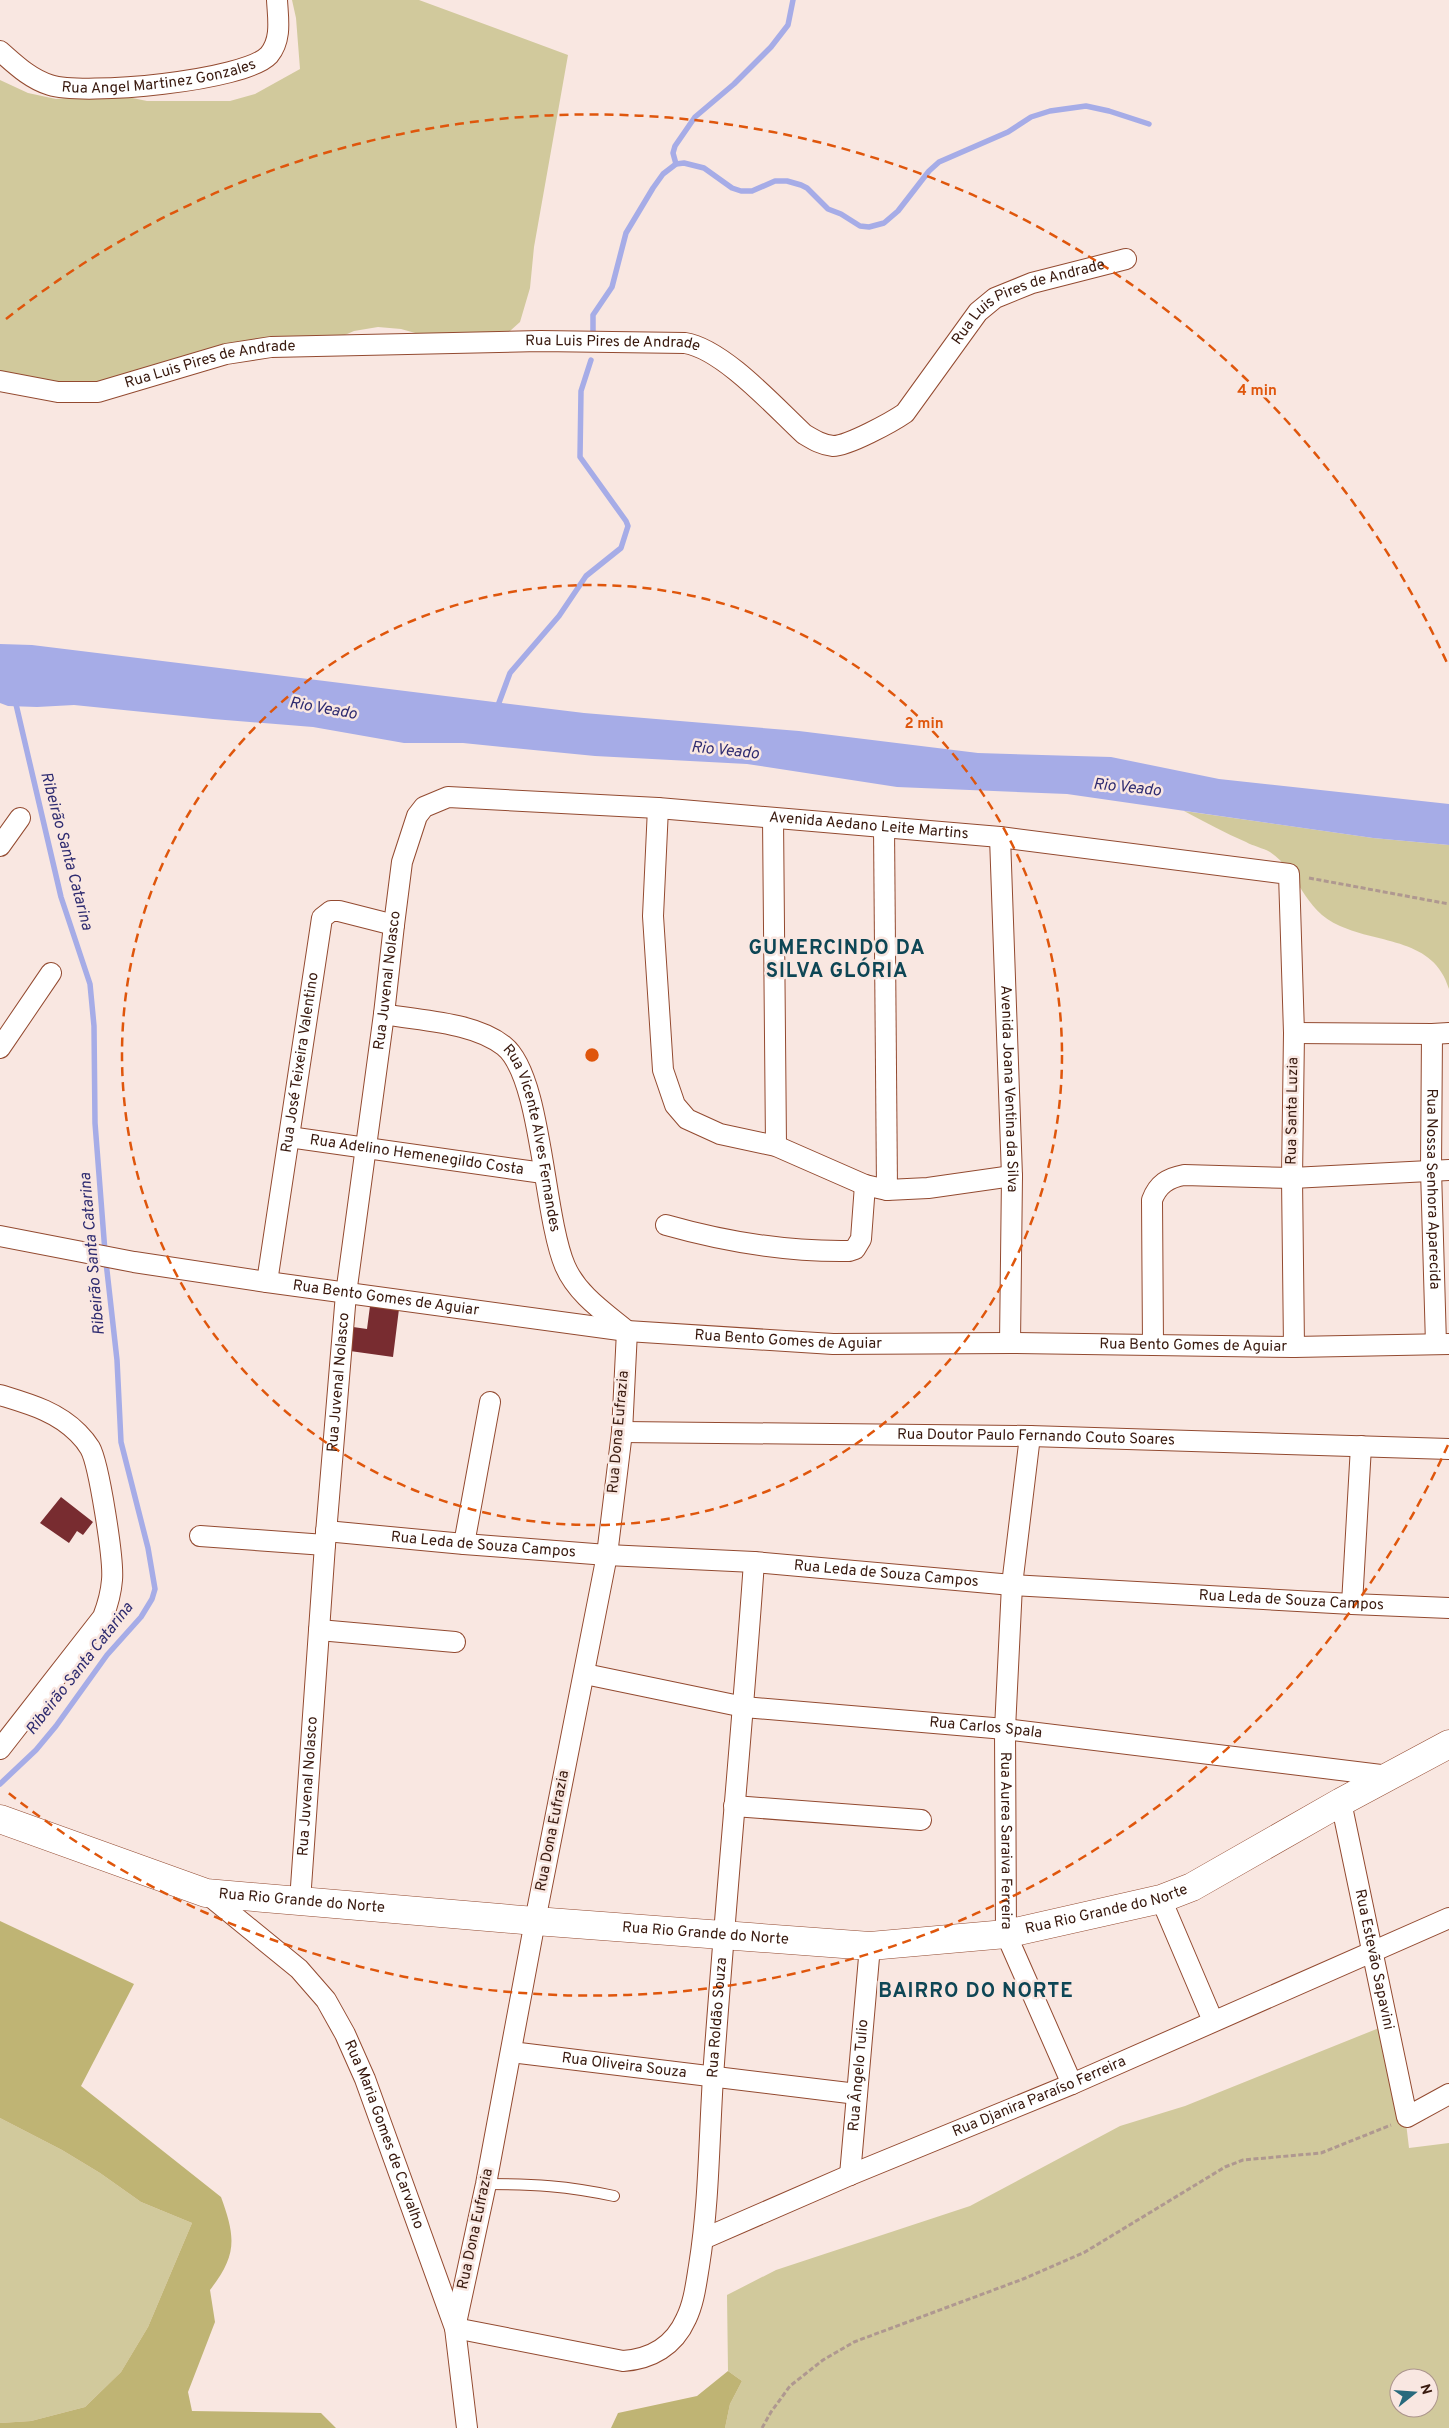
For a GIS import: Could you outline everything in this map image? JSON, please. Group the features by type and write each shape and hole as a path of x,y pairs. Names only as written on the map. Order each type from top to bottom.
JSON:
{"main road":[{"name":"Rua Rio Grande do Norte","path":"0,1819 206,1893 535,1921 870,1946 1006,1934 1161,1899 1192,1887 1341,1802 1449,1744"}],"street":[{"name":"Rua Angel Martinez Gonzales","path":"0,51 33,77 50,85 72,89 158,84 216,76 255,65 268,56 275,46 279,33 278,0"},
{"name":"Rua Luis Pires de Andrade","path":"0,381 58,392 98,392 226,354 271,347 540,341 685,343 696,345 712,352 757,390 804,434 819,444 834,446 886,424 905,412 978,312 995,298 1032,283 1126,260"},
{"name":"Avenida Aedano Leite Martins","path":"448,797 658,808 1000,837 1289,874"},
{"name":"Rua Juvenal Nolasco","path":"300,1902 319,1630 346,1294 367,1149 402,862 417,816 424,807 448,797"},
{"path":"658,808 653,916 663,1070 674,1105 687,1119 704,1129 720,1134 776,1146 865,1185 887,1190 928,1188 1012,1176"},
{"path":"0,846 20,818"},
{"path":"773,818 776,1146"},
{"path":"884,827 887,1190"},
{"name":"Avenida Joana Ventina da Silva","path":"1000,837 1012,1176 1010,1343"},
{"name":"Rua Santa Luzia","path":"1289,874 1294,1033 1292,1178 1294,1347"},
{"name":"Rua José Teixeira Valentino","path":"267,1282 322,918 331,911 339,910 394,925"},
{"path":"0,1048 51,973"},
{"name":"Rua Vicente Alves Fernandes","path":"384,1014 466,1028 481,1032 506,1046 522,1072 533,1108 543,1173 558,1243 565,1266 582,1294 626,1331"},
{"path":"1294,1033 1441,1033"},
{"name":"Rua Nossa Senhora Aparecida","path":"1441,1033 1440,1170 1443,1344"},
{"name":"Rua Adelino Hemenegildo Costa","path":"289,1137 543,1173"},
{"path":"1153,1345 1152,1200 1155,1191 1170,1178 1184,1175 1292,1178 1440,1170"},
{"path":"666,1225 713,1238 751,1245 849,1251 856,1249 861,1239 865,1185"},
{"name":"Rua Bento Gomes de Aguiar","path":"0,1236 134,1262 346,1294 626,1331 833,1344 1010,1343 1294,1347 1443,1344"},
{"name":"Rua Dona Eufrazia","path":"455,2328 486,2184 535,1921 607,1555 622,1432 626,1331"},
{"path":"0,1395 46,1410 62,1419 79,1434 90,1448 97,1470 112,1578 110,1598 103,1616 0,1749"},
{"path":"464,1544 490,1402"},
{"name":"Rua Doutor Paulo Fernando Couto Soares","path":"622,1432 1030,1436 1449,1449"},
{"name":"Rua Aurea Saraiva Ferreira","path":"1030,1436 1012,1585 1005,1729 1006,1934 1072,2084"},
{"path":"1352,1604 1361,1446"},
{"name":"Rua Leda de Souza Campos","path":"200,1536 326,1538 464,1544 607,1555 754,1562 1012,1585 1449,1608"},
{"name":"Rua Roldão Souza","path":"455,2328 623,2361 639,2360 664,2348 676,2336 689,2313 694,2299 703,2239 713,2078 734,1806 744,1708 754,1562"},
{"path":"319,1630 455,1642"},
{"name":"Rua Carlos Spala","path":"585,1674 744,1708 1005,1729 1389,1776"},
{"name":"Rua Estevão Sapavini","path":"1341,1802 1407,2117"},
{"path":"734,1806 921,1820"},
{"name":"Rua Maria Gomes de Carvalho","path":"206,1893 298,1970 326,2000 345,2034 366,2079 455,2328 467,2428"},
{"path":"1161,1899 1212,2021"},
{"name":"Rua Djanira Paraíso Ferreira","path":"703,2239 850,2175 1072,2084 1449,1918"},
{"name":"Rua Ângelo Tulio","path":"850,2175 870,1946"},
{"name":"Rua Oliveira Souza","path":"511,2052 857,2094"},
{"path":"1407,2117 1449,2094"}],"lane":[{"path":"486,2184 544,2184 571,2187 614,2196"}],"path":[{"path":"1289,874 1449,904"},
{"path":"762,2428 770,2412 790,2386 823,2360 854,2342 1023,2279 1085,2252 1226,2167 1243,2160 1321,2152 1363,2137 1407,2117"}],"shaded area":[{"path":"292,0 419,0 568,55 534,247 530,288 520,322 502,338 451,343 401,329 378,327 354,331 322,345 215,361 126,393 0,377 0,80 28,93 56,99 113,94 147,101 230,101 255,94 300,69 296,18"},
{"path":"1184,811 1373,838 1449,845 1449,989 1442,972 1431,960 1418,951 1404,945 1356,932 1327,919 1309,901 1280,860 1270,852 1230,835"},
{"path":"0,1921 134,1984 81,2086 221,2197 229,2224 231,2246 225,2266 210,2290 215,2322 188,2392 192,2411 321,2413 336,2428 0,2428 0,2423 31,2421 85,2407 121,2372 148,2327 192,2223 141,2202 100,2173 62,2150 0,2118"},
{"path":"1394,2022 1409,2148 1449,2143 1449,2428 725,2428 730,2404 742,2381 728,2371 727,2295 776,2270 970,2206 1120,2126 1185,2106"},
{"path":"0,2118 62,2150 100,2173 141,2202 192,2223 148,2327 121,2372 85,2407 31,2421 0,2423"},
{"path":"728,2371 742,2381 730,2404 725,2428 611,2428 618,2413 697,2396"}],"water":[{"name":"Rio Veado","path":"0,644 32,645 584,713 799,731 978,753 1111,757 1219,779 1449,804 1449,845 1373,838 1067,794 897,787 747,764 595,756 463,743 404,743 313,727 74,705 8,706 0,703"}],"building":[{"path":"370,1306 399,1309 393,1357 350,1351 353,1327 367,1329"},
{"path":"61,1497 93,1522 83,1535 77,1531 69,1543 40,1523"}],"waterway":[{"path":"676,164 673,153 675,146 695,117 734,84 771,47 788,25 793,0"},
{"path":"593,337 593,315 612,287 626,233 663,174 676,164 684,163 704,168 732,188 741,191 752,191 775,181 787,181 801,185 807,188 828,209 841,214 860,226 869,227 884,223 898,211 929,171 939,162 1008,132 1031,117 1050,111 1086,106 1109,111 1149,124"},
{"path":"497,708 510,673 559,616 586,576 621,548 628,526 580,457 581,391 591,360"},
{"name":"Ribeirão Santa Catarina","path":"15,700 61,897 90,984 94,1026 95,1123 105,1252"},
{"name":"Ribeirão Santa Catarina","path":"0,1784 36,1750 56,1726 107,1655 141,1617 152,1599 155,1589 148,1548 121,1442 117,1360 106,1262"}],"district":[{"name":"GUMERCINDO DA SILVA GLÓRIA","path":"837,960"},
{"name":"BAIRRO DO NORTE","path":"976,1992"}]}
